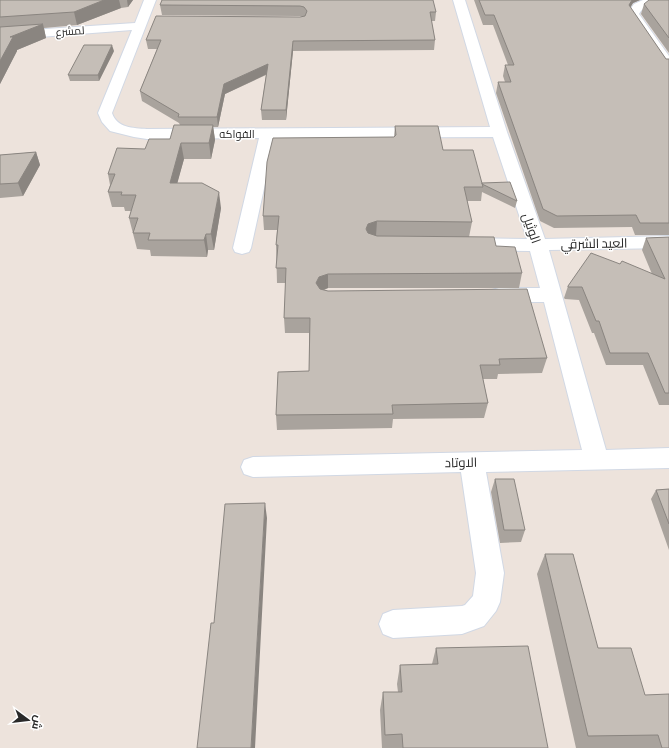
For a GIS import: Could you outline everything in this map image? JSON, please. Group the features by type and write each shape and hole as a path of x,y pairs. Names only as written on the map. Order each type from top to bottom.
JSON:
{"street":[{"name":"الفواكه","path":"150,0 105,113 106,119 123,131 147,134 499,132"},
{"name":"الوثيل","path":"459,0 499,132 538,245 597,459"},
{"path":"669,2 640,3 634,8 633,14 669,66"},
{"name":"لمشرع","path":"0,36 140,23 157,20"},
{"path":"242,248 268,134"},
{"name":"العيد الشرقي","path":"445,244 538,245 669,242"},
{"path":"480,296 552,295"},
{"name":"الاوتاد","path":"253,467 669,458"},
{"path":"393,624 462,620 474,616 486,602 490,573 472,462"}],"building":[{"path":"0,0 104,0 74,12 0,17"},
{"path":"162,0 433,0 436,12 430,12 435,40 293,41 286,110 261,110 268,64 224,84 217,117 178,117 179,114 140,91 161,40 146,40 156,16 300,17 305,16 307,11 304,7 300,6 160,5"},
{"path":"479,0 632,0 629,5 666,59 669,59 669,223 640,223 636,215 557,216 543,209 498,82 511,82 505,65 514,65 494,15 485,15"},
{"path":"649,0 669,0 669,38 644,4"},
{"path":"43,24 10,37 13,37 0,61 0,27"},
{"path":"84,45 112,45 98,75 68,75"},
{"path":"174,125 213,125 209,143 181,143 170,183 202,183 219,192 211,234 206,234 204,240 148,240 150,233 133,233 138,218 129,218 136,195 121,195 122,192 108,192 115,174 108,174 117,148 145,149 149,139 170,139"},
{"path":"395,126 438,126 443,150 473,150 483,187 464,187 472,222 377,221 368,224 366,229 368,233 377,236 494,237 496,246 515,247 522,273 328,274 319,277 316,283 320,289 328,291 527,289 547,358 499,359 500,365 480,365 488,403 392,405 393,414 276,415 278,372 309,371 310,318 284,318 286,268 276,268 278,245 276,245 279,216 263,216 267,162 273,138 394,137 396,135"},
{"path":"36,152 18,183 0,184 0,155"},
{"path":"510,182 517,201 482,184 482,183"},
{"path":"669,237 669,393 665,393 648,353 610,353 599,321 596,321 582,287 568,286 591,253 620,264 622,261 665,279 646,238"},
{"path":"495,479 514,479 525,530 504,530"},
{"path":"669,489 669,524 656,490"},
{"path":"265,503 251,748 197,748 211,623 214,623 225,504"},
{"path":"545,554 573,554 598,648 631,648 645,695 669,694 669,748 662,748 658,735 588,736"},
{"path":"528,646 548,748 403,748 402,734 385,735 383,692 402,692 400,665 438,664 436,648"}]}
